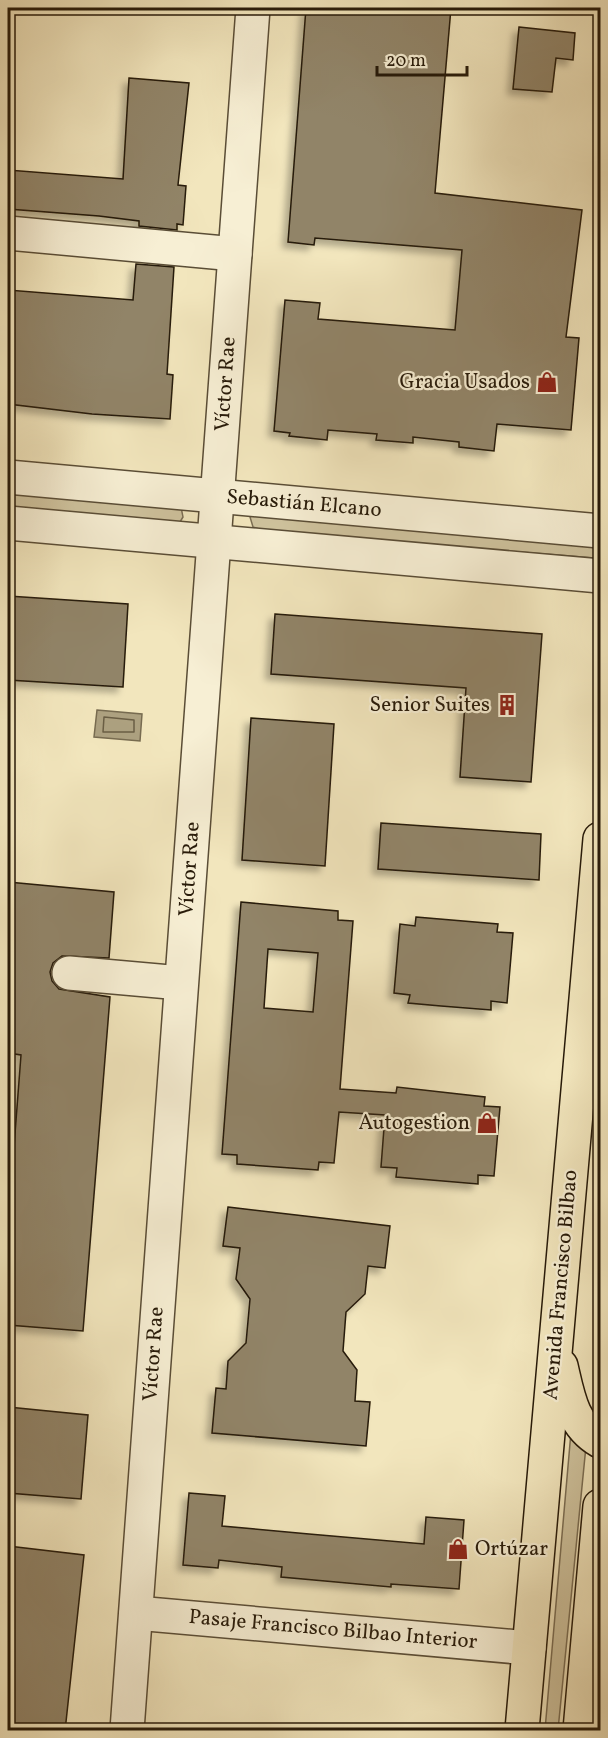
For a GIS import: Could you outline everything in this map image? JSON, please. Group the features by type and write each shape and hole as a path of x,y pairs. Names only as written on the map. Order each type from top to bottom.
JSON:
{"main road":[{"name":"Avenida Francisco Bilbao","path":"522,1731 600,839"},
{"path":"556,1344 570,1404 577,1420 587,1433 600,1441"},
{"path":"580,1731 600,1506"}],"street":[{"name":"Víctor Rae","path":"127,1731 253,8"},
{"path":"18,234 235,254"},
{"name":"Sebastián Elcano","path":"8,477 600,531"},
{"path":"8,523 600,576"},
{"path":"69,973 181,983"},
{"name":"Pasaje Francisco Bilbao Interior","path":"136,1613 529,1648"}],"shaded area":[{"path":"8,487 181,507 183,517 180,522 8,508"},
{"path":"256,514 600,546 600,556 595,558 268,532 253,527 250,517"},
{"path":"571,1432 586,1446 558,1730 545,1730"}],"water":[{"path":"97,710 142,714 140,741 94,737"}],"building":[{"path":"306,8 451,8 435,193 582,210 566,337 579,338 571,430 497,424 494,451 459,447 459,442 413,437 413,443 376,440 377,434 328,430 327,440 289,436 290,433 274,431 285,300 320,303 318,319 455,330 462,250 315,238 314,245 288,242"},
{"path":"519,27 575,33 573,60 556,58 552,92 513,89"},
{"path":"129,78 189,83 178,185 186,186 183,225 177,224 177,230 139,226 139,221 99,216 8,209 8,170 123,179"},
{"path":"136,264 174,267 167,374 173,375 170,419 92,414 8,404 8,290 133,300"},
{"path":"8,596 128,604 123,687 8,680"},
{"name":"Senior Suites","path":"275,614 542,634 531,782 460,777 466,688 271,674"},
{"path":"251,718 334,724 325,866 242,860"},
{"path":"381,823 541,834 539,880 378,869"},
{"path":"8,882 114,892 109,958 62,956 53,963 50,972 52,981 59,989 110,997 83,1331 8,1325 8,1225 21,1055 8,1053"},
{"path":"241,902 338,911 338,920 353,921 340,1089 396,1093 397,1087 485,1097 484,1106 500,1107 494,1176 478,1175 478,1184 396,1177 397,1168 381,1167 385,1115 339,1112 334,1163 319,1162 318,1170 237,1164 237,1155 222,1154","holes":["268,949 318,953 313,1012 264,1008"]},
{"path":"416,917 498,924 497,932 513,933 507,1003 491,1001 491,1010 441,1006 408,1003 410,995 394,993 400,924 415,926"},
{"path":"228,1207 390,1226 385,1268 368,1266 365,1294 346,1312 343,1351 357,1370 355,1401 370,1402 366,1446 212,1433 216,1388 226,1389 228,1361 246,1343 250,1299 236,1279 240,1248 223,1246"},
{"path":"8,1407 88,1415 81,1499 8,1493"},
{"path":"189,1493 225,1496 222,1526 424,1544 426,1517 464,1520 459,1589 391,1584 391,1587 281,1577 282,1567 219,1560 218,1568 183,1565"},
{"path":"8,1546 84,1555 65,1731 8,1731"}],"place":[{"name":"Gracia Usados","path":"547,382"},
{"name":"Senior Suites","path":"507,705"},
{"name":"Autogestion","path":"487,1123"},
{"name":"Ortúzar","path":"458,1549"}]}
